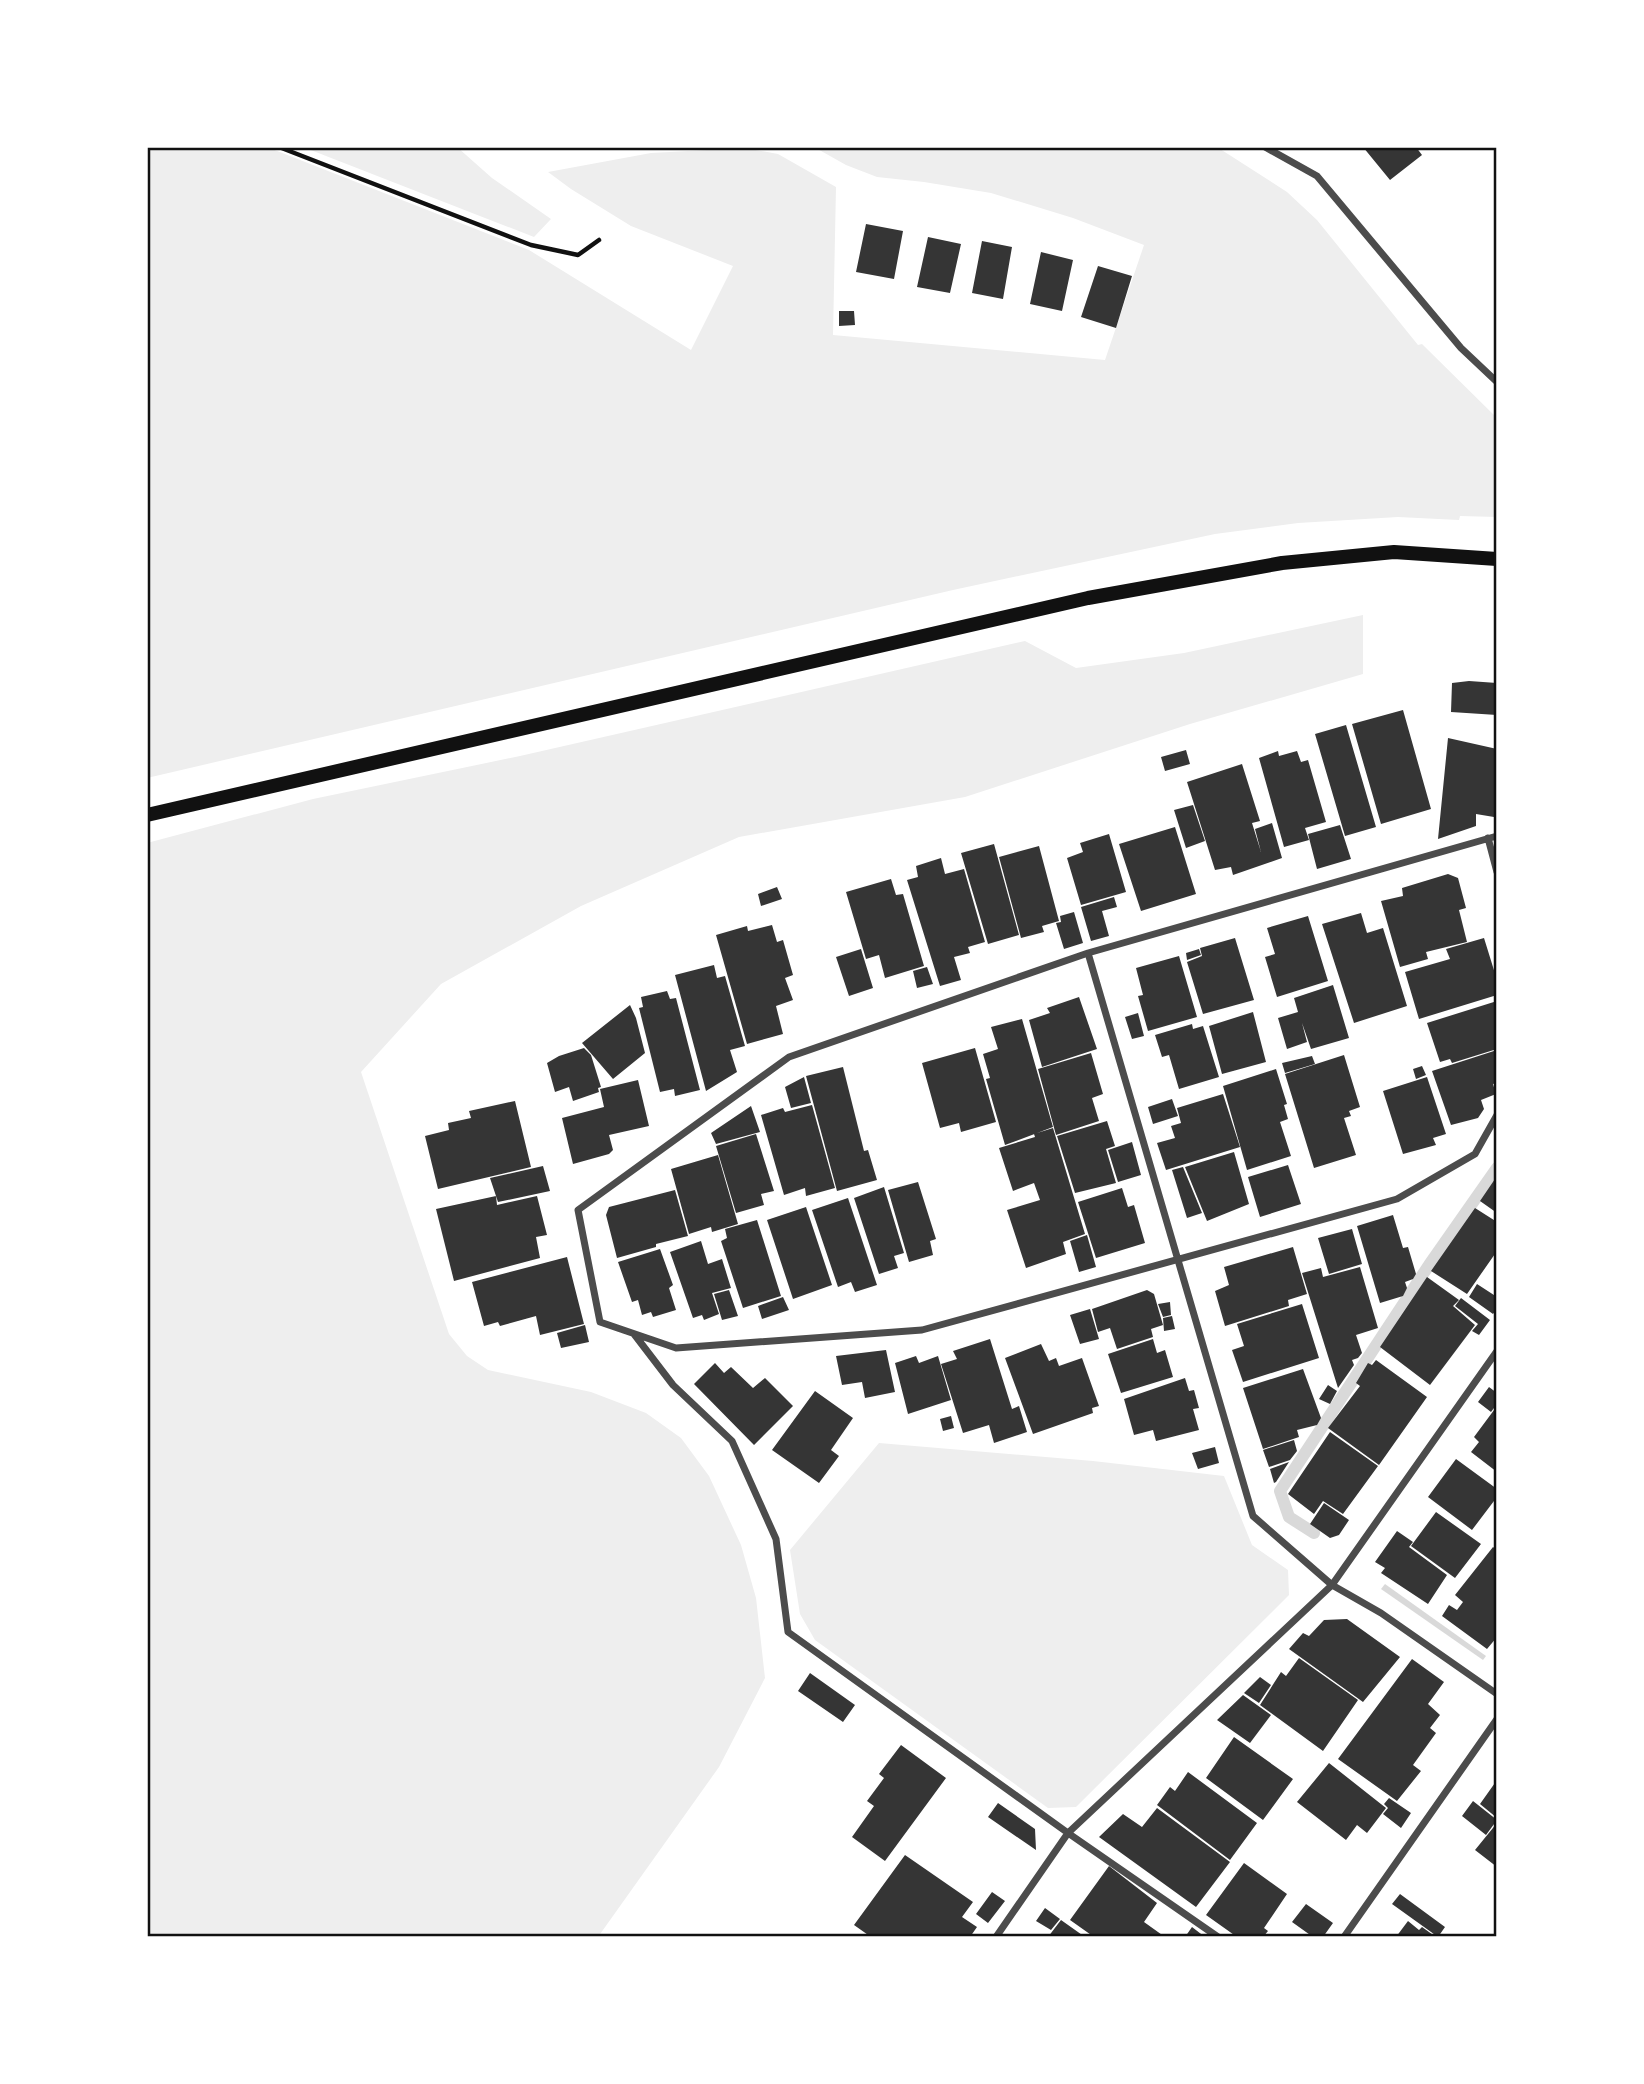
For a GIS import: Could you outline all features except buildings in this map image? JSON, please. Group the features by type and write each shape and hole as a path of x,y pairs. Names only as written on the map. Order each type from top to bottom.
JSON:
{"main road":[{"path":"147,814 1088,598 1294,562 1394,552 1497,559"}],"street":[{"path":"1265,147 1317,176 1461,348 1497,382"},
{"path":"1497,836 1088,953 789,1057 578,1210 600,1322 633,1334 676,1348 922,1330 1397,1199 1475,1154 1497,1115"},
{"path":"1488,838 1497,872"},
{"path":"1088,953 1253,1517 1332,1585 1381,1613 1497,1694"},
{"path":"633,1334 673,1385 732,1441 776,1539 788,1632 1218,1937"},
{"path":"996,1937 1068,1833 1332,1585 1497,1351"},
{"path":"1343,1937 1497,1719"}],"path":[{"path":"279,147 531,245 578,255 599,240"}],"shaded area":[{"path":"147,147 267,147 529,250 691,350 733,266 631,226 548,172 651,153 745,148 778,154 836,187 833,335 1105,360 1144,245 1073,218 991,193 877,177 846,165 814,147 1217,147 1287,192 1317,220 1418,345 1422,344 1497,418 1497,517 1460,516 1459,520 1398,517 1298,523 1215,534 953,590 147,778"},
{"path":"303,147 457,147 492,178 551,219 534,237"},
{"path":"1363,615 1363,674 1190,724 965,797 739,837 581,906 441,984 361,1072 449,1334 467,1356 488,1370 591,1392 646,1413 681,1438 709,1476 741,1545 756,1598 765,1678 719,1767 598,1937 147,1937 147,843 313,799 520,756 1025,641 1076,668 1184,653"},
{"path":"879,1443 1093,1461 1224,1476 1252,1545 1288,1570 1289,1595 1076,1807 1048,1808 815,1640 800,1614 790,1550"},
{"path":"1385,1584 1486,1656 1483,1660 1381,1589"}],"waterway":[{"path":"1314,1533 1289,1517 1280,1491 1429,1265 1497,1168"}]}
